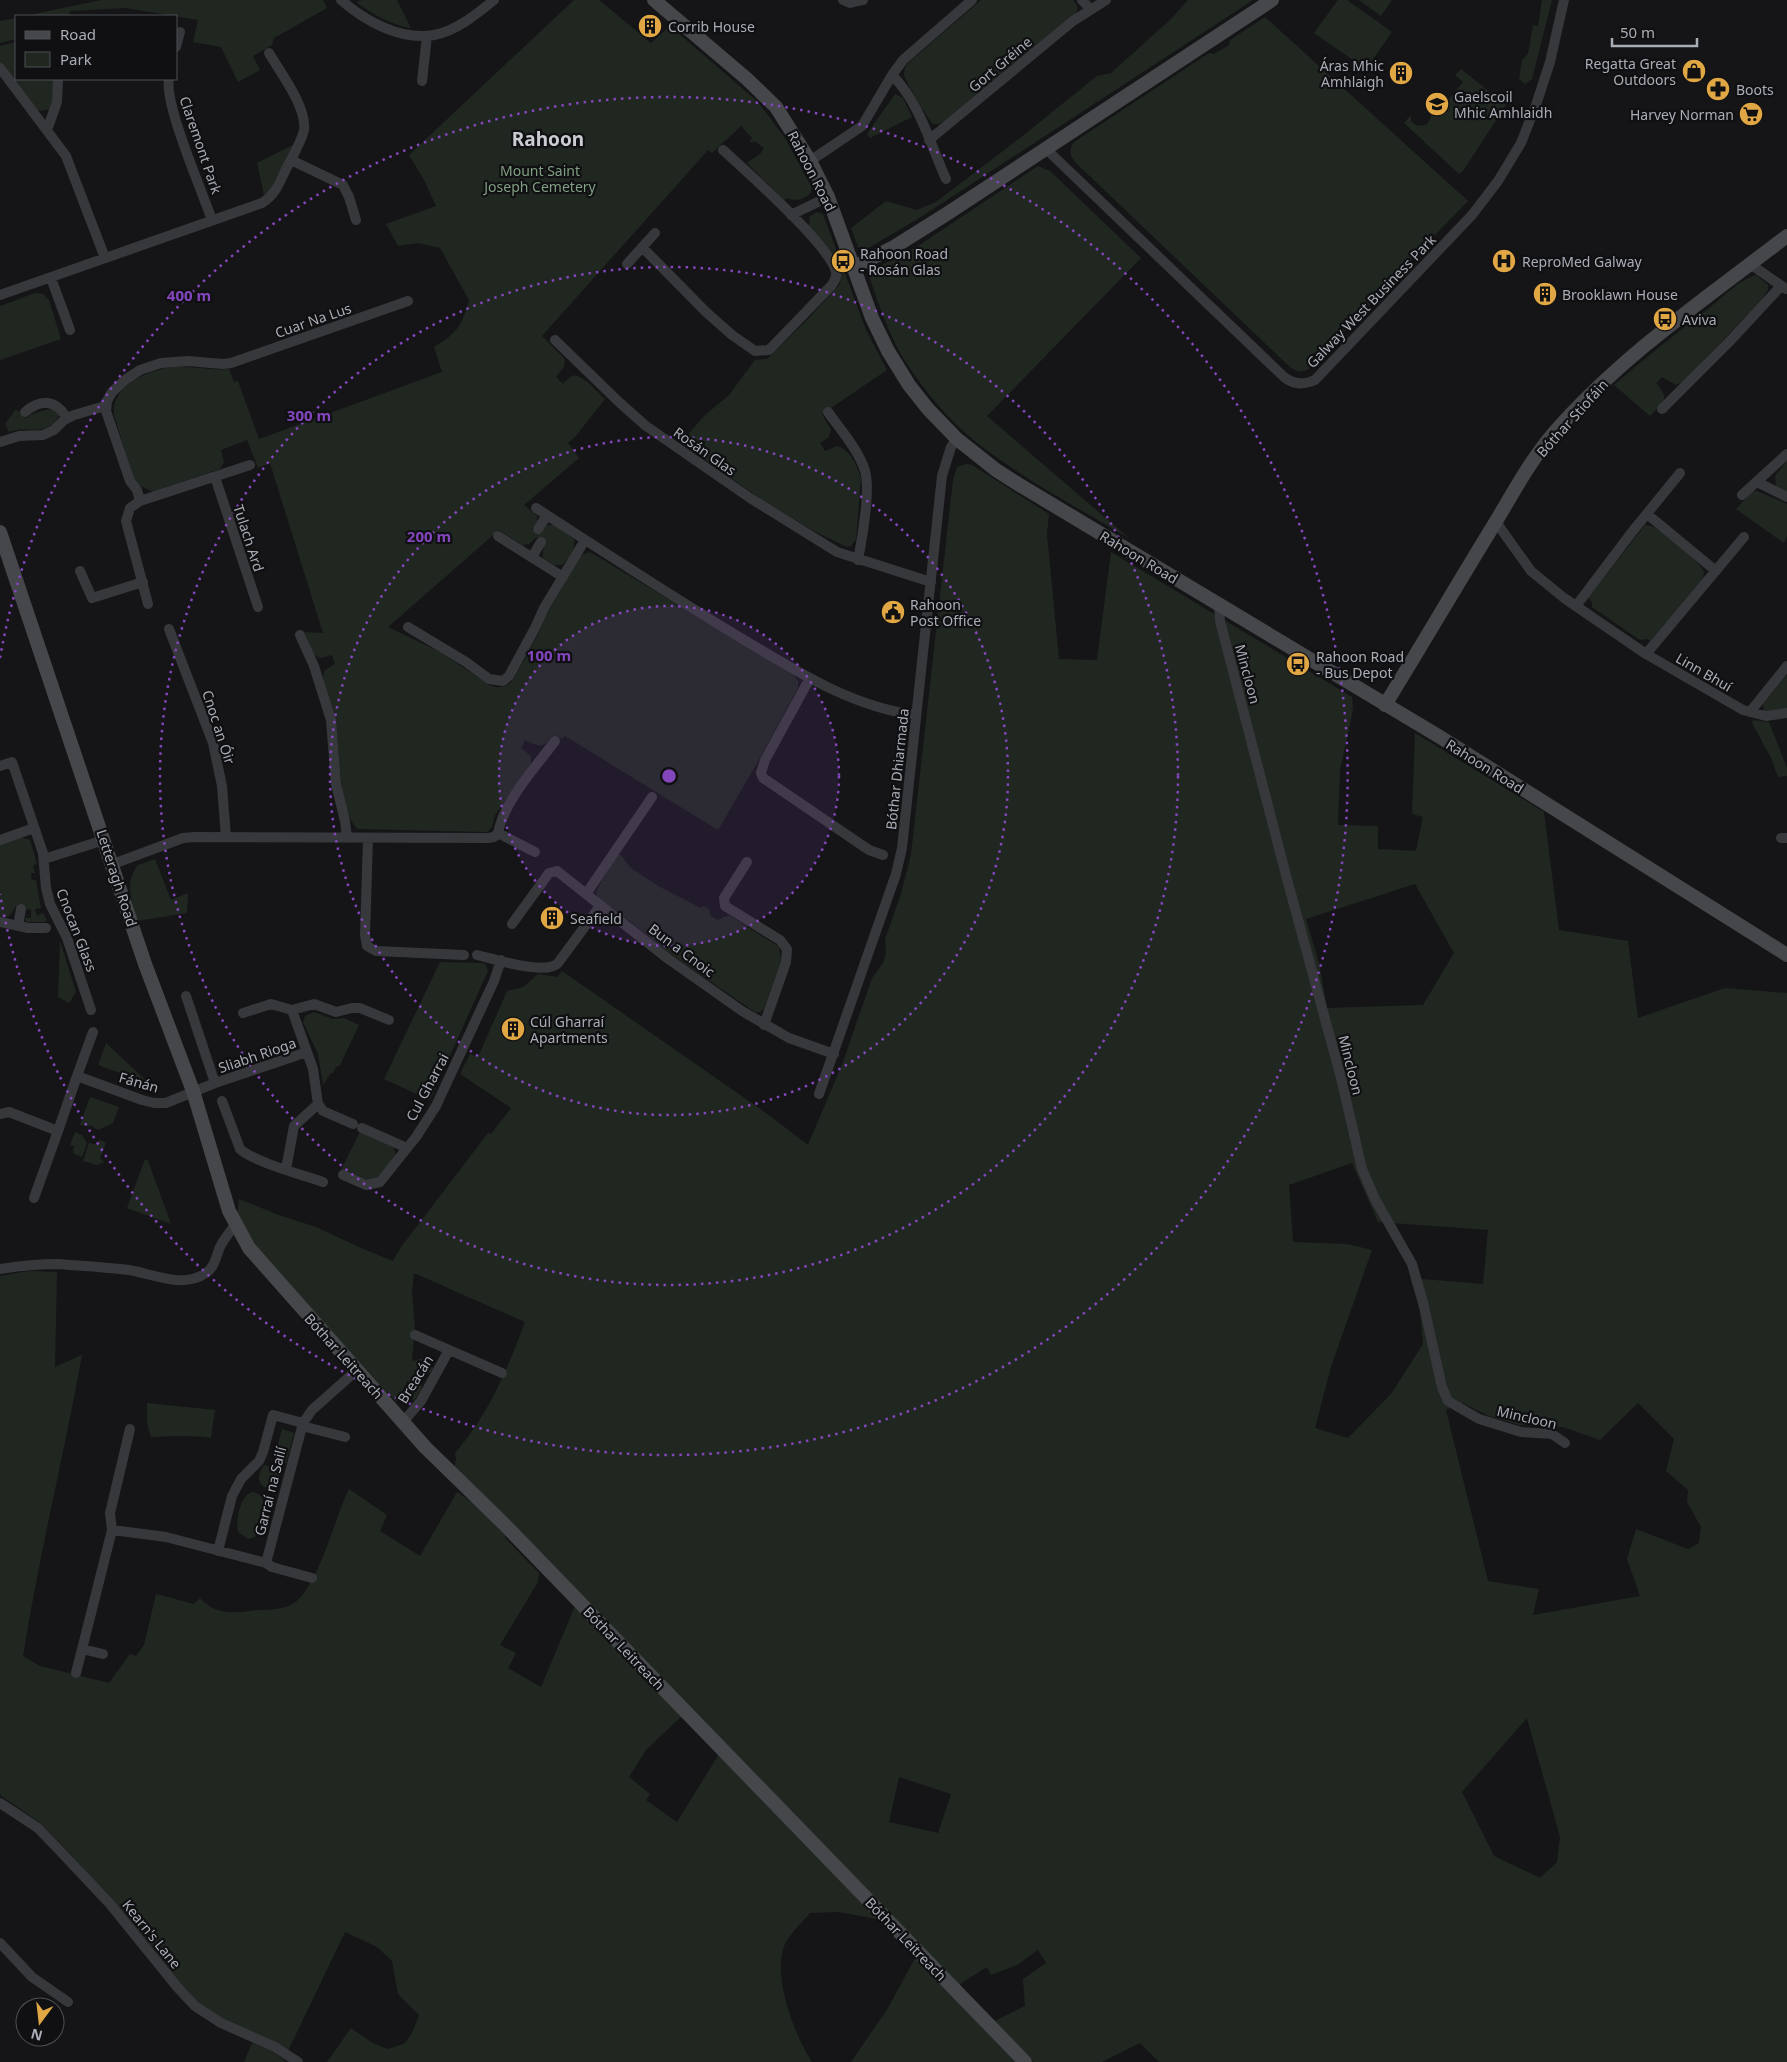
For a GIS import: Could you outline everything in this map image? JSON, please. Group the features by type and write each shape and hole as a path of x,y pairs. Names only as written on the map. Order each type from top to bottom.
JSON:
{"street":[{"path":"341,0 358,13 384,28 404,34 427,36 456,27 494,0"},
{"path":"843,0 855,3 863,0"},
{"path":"810,161 862,126 892,75 908,54 972,0"},
{"path":"1082,0 1090,10"},
{"name":"Gort Gréine","path":"929,140 1073,22 1106,0"},
{"path":"854,267 903,242 1272,0"},
{"name":"Galway West Business Park","path":"1045,148 1284,377 1290,382 1308,383 1315,380 1436,254 1472,215 1498,181 1520,143 1538,98 1550,62 1564,0"},
{"name":"Rahoon Road","path":"661,2 766,96 791,128 828,197 872,318 894,362 928,410 957,439 996,470 1440,737 1787,955"},
{"path":"178,40 180,32"},
{"path":"422,81 427,36"},
{"path":"0,295 267,200 277,187 302,135 303,118 301,109 269,53"},
{"path":"0,68 67,158 105,258"},
{"path":"892,75 906,92 946,179"},
{"path":"47,130 56,102 58,80"},
{"name":"Claremont Park","path":"169,80 169,93 174,112 212,220"},
{"path":"642,247 706,312 750,349 769,350 831,286 836,278 834,268 814,240 791,215 723,150"},
{"path":"291,160 343,185 356,220"},
{"path":"791,215 828,197"},
{"path":"627,264 654,232"},
{"name":"Bóthar Stiofáin","path":"1385,705 1541,450 1610,376 1675,322 1787,236"},
{"path":"1662,409 1784,288 1750,264"},
{"path":"50,278 70,330"},
{"name":"Cuar Na Lus","path":"105,406 109,396 119,386 147,367 178,361 228,364 408,301"},
{"name":"Rosán Glas","path":"555,340 620,403 660,435 771,512 829,547 858,560 930,582"},
{"path":"25,412 35,405 52,404 60,407 67,418"},
{"path":"0,442 19,436 43,435 54,430 67,418 105,406 130,481 137,490 140,501"},
{"path":"828,412 856,453 865,471 866,498 858,560"},
{"name":"Bóthar Dhiarmada","path":"819,1094 896,874 902,848 942,476 951,446 957,439"},
{"path":"1742,495 1787,454"},
{"path":"148,604 126,521 130,508 140,501 250,465"},
{"path":"1576,606 1680,473"},
{"name":"Tulach Ard","path":"215,477 258,607"},
{"path":"1757,482 1787,497"},
{"path":"536,508 726,629 810,678 881,709 916,715"},
{"path":"1647,514 1716,571"},
{"path":"538,529 547,515"},
{"name":"Linn Bhuí","path":"1496,522 1531,572 1576,606 1646,654 1722,699 1750,712 1766,716 1787,713"},
{"name":"Letteragh Road","path":"0,532 145,964 193,1092 223,1194 235,1225"},
{"path":"498,536 563,577"},
{"path":"1646,654 1744,537"},
{"path":"408,627 466,662 489,679 503,681 509,676 536,628 544,608 585,540"},
{"path":"532,557 541,542"},
{"path":"80,571 89,596 92,598 143,582"},
{"name":"Mincloon","path":"1219,605 1220,620 1341,1078 1362,1169 1375,1200 1412,1264 1423,1302 1442,1387 1448,1401 1479,1419 1522,1432 1552,1434 1565,1443"},
{"name":"Cnoc an Óir","path":"169,629 213,743 222,786 226,837"},
{"path":"300,635 314,666 331,720 336,784 345,821 346,838"},
{"path":"1750,712 1787,666"},
{"path":"810,678 765,760 761,773 763,778 869,850 883,855"},
{"path":"112,864 183,838 494,838 498,833 500,822 508,806 555,741"},
{"name":"Cnocan Glass","path":"0,766 12,762 44,859 46,888 50,904 66,938 91,1010"},
{"path":"586,894 652,797"},
{"path":"0,840 34,828"},
{"path":"498,833 535,852"},
{"path":"368,838 367,946 376,951 464,955"},
{"path":"44,859 104,840"},
{"path":"747,862 724,898 725,906 783,942 787,952 786,962 764,1025"},
{"name":"Bun a Cnoic","path":"512,924 550,873 555,870 561,872 600,906 681,968 764,1025 789,1038 834,1054"},
{"path":"477,955 538,968 555,966 600,906"},
{"path":"18,926 21,909"},
{"name":"Cnocan Glass","path":"0,922 18,926 46,928"},
{"name":"Cul Gharrai","path":"343,1175 366,1184 377,1184 407,1148 442,1095 494,981 501,960"},
{"name":"Sliabh Rioga","path":"186,996 215,1083"},
{"path":"243,1013 271,1004 292,1010 314,1004 336,1012 360,1008 389,1020"},
{"name":"Sliabh Rioga","path":"292,1010 313,1069 318,1104"},
{"path":"34,1198 92,1032"},
{"name":"Sliabh Rioga","path":"193,1092 307,1052"},
{"name":"Fánán","path":"77,1076 154,1103 166,1103 193,1092"},
{"path":"222,1101 240,1149 251,1157 323,1182"},
{"path":"286,1169 294,1126 318,1104 322,1111 407,1148"},
{"path":"0,1114 9,1112 58,1131"},
{"path":"0,1269 23,1265 57,1264 131,1271 173,1280 198,1278 212,1267 226,1237 235,1225"},
{"name":"Bóthar Leitreach","path":"235,1225 260,1263 445,1468 504,1524 693,1717 1025,2062"},
{"name":"Breacán","path":"415,1335 502,1373"},
{"name":"Breacán","path":"403,1422 424,1395 449,1350"},
{"name":"Garraí na Sailí","path":"266,1563 302,1424 312,1410 357,1370"},
{"name":"Garraí na Sailí","path":"218,1551 232,1496 241,1479 259,1460 273,1415 344,1437"},
{"path":"76,1673 112,1530 110,1513 130,1429"},
{"path":"112,1530 166,1538 266,1563 272,1567 312,1578"},
{"path":"82,1648 103,1654"},
{"name":"Kearn's Lane","path":"0,1803 38,1828 110,1904 178,1988 195,2006 221,2023 276,2047 298,2062"},
{"path":"0,1943 32,1977 68,2002"}],"green space":[{"path":"101,0 323,0 327,8 274,38 272,45 253,56 260,70 238,82 221,47 193,42 198,20 178,17 178,15 126,8 70,11 69,15 30,15"},
{"path":"362,0 397,0 411,28 389,22 375,15 356,2"},
{"name":"Mount Saint Joseph Cemetery","path":"574,0 599,0 651,43 670,26 758,102 785,138 812,188 810,194 802,199 794,200 788,198 784,200 747,163 761,153 764,148 756,142 749,142 752,138 741,126 712,153 708,150 542,336 565,359 564,367 556,377 563,384 572,376 580,377 605,399 568,443 579,458 524,505 537,516 537,521 532,529 539,534 547,525 555,525 574,539 573,550 569,557 562,565 554,565 543,558 545,542 537,537 529,544 522,545 499,530 388,627 440,652 491,686 503,687 513,680 540,631 545,617 577,562 582,555 590,552 794,675 798,681 798,688 718,830 565,736 562,739 554,735 544,745 534,744 525,740 521,748 531,756 531,766 495,815 492,827 487,832 358,829 351,820 346,807 333,710 323,679 325,670 335,664 332,655 320,658 313,654 305,632 323,633 270,463 258,468 247,440 221,450 224,462 220,469 153,492 139,485 133,477 114,415 115,403 122,390 128,384 151,372 182,367 229,369 234,382 238,381 259,439 442,372 434,347 458,328 469,300 440,248 418,243 398,246 386,224 436,206 423,178 409,155"},
{"path":"981,0 1073,0 1077,9 1076,13 944,121 939,124 933,124 905,78 904,71 907,64"},
{"path":"1188,0 1253,0 921,217 865,250 858,247 851,228 886,201 917,210 936,202 1097,76 1111,73 1171,19"},
{"path":"1338,0 1347,0 1392,32 1366,69 1314,33"},
{"path":"1359,0 1392,0 1381,16"},
{"path":"1542,0 1552,0 1532,79 1525,84 1519,79 1522,60 1528,54 1533,25 1538,26"},
{"path":"1265,17 1468,201 1435,235 1431,235 1417,250 1417,254 1310,368 1303,371 1291,368 1077,164 1071,153 1074,142 1209,53 1214,54 1229,45 1230,40"},
{"path":"15,18 15,39 0,43 0,21"},
{"path":"15,42 15,80 54,80 53,99 50,109 37,110 0,63 0,46"},
{"path":"1461,69 1506,105 1463,171 1459,174 1404,123 1411,115 1411,121 1414,124 1420,126 1427,124 1431,117 1430,105 1438,112 1463,82 1455,75"},
{"path":"895,94 903,98 912,117 870,138 867,134"},
{"path":"293,145 270,190 264,195 257,163"},
{"path":"1038,166 1050,171 1141,258 987,416 1130,539 1007,465 970,437 941,409 916,378 892,338 869,275 874,269 918,246"},
{"path":"817,212 823,214 866,330 887,370 822,414 831,430 829,437 820,443 825,451 837,446 846,451 856,464 861,479 856,539 851,546 847,547 814,531 764,501 681,443 704,416 729,395 755,360 767,359 840,284 841,273 832,253 808,226 810,223 809,217"},
{"path":"1756,275 1768,285 1768,290 1760,301 1683,382 1676,385 1662,377 1656,383 1663,393 1664,400 1650,416 1614,385 1732,289"},
{"path":"35,293 43,294 49,300 61,339 0,360 0,306"},
{"path":"16,409 25,418 32,414 54,409 59,415 55,422 43,429 9,432 5,424"},
{"path":"1787,461 1787,494 1776,486 1775,476"},
{"path":"966,464 972,465 1049,514 1047,534 1059,659 1097,660 1111,552 1352,697 1353,710 1340,770 1338,825 1378,826 1378,849 1416,851 1423,817 1412,814 1415,733 1544,812 1559,930 1628,941 1638,1018 1725,988 1787,993 1787,2062 1159,2062 1140,2043 1102,2062 1033,2062 993,2022 1025,2006 1023,1979 1046,1963 1038,1950 1017,1965 991,1975 987,1967 957,1986 454,1469 455,1453 467,1439 496,1391 512,1357 525,1322 414,1273 412,1292 415,1328 412,1361 424,1358 433,1368 431,1372 426,1374 421,1383 422,1389 414,1401 409,1394 408,1380 397,1402 364,1371 266,1262 237,1215 239,1199 316,1227 393,1261 401,1247 488,1133 491,1134 511,1108 460,1074 470,1054 478,1057 507,991 523,987 538,974 557,977 562,971 766,1113 808,1145 843,1062 872,978 883,963 886,953 885,939 901,894 911,854 953,480 957,467","holes":["1415,884 1454,953 1423,1005 1327,1008 1319,963 1306,919","1352,1163 1378,1222 1488,1230 1483,1284 1410,1278 1420,1311 1423,1344 1391,1394 1348,1438 1315,1428 1331,1367 1372,1250 1347,1244 1293,1242 1289,1185","1463,1403 1489,1416 1519,1425 1563,1427 1600,1440 1638,1403 1674,1439 1666,1471 1688,1490 1687,1502 1701,1527 1699,1543 1688,1549 1636,1529 1627,1559 1640,1596 1533,1615 1539,1589 1488,1581 1446,1410","1527,1718 1560,1837 1557,1862 1540,1878 1494,1856 1462,1792","899,1777 951,1794 938,1833 889,1822"]},
{"path":"1757,491 1787,504 1787,536 1784,543 1736,509 1752,492"},
{"path":"1645,525 1659,530 1678,543 1701,566 1704,572 1703,578 1650,641 1647,639 1640,640 1592,607 1592,602 1588,598"},
{"path":"1787,675 1787,708 1764,711 1763,704"},
{"path":"1753,720 1769,722 1787,768 1787,776 1778,777 1771,758 1752,723"},
{"path":"20,837 30,840 37,864 33,865 35,873 31,873 32,880 36,880 41,908 35,909 37,916 43,913 47,920 45,922 26,922 25,918 31,918 31,910 15,907 8,917 0,917 0,843"},
{"path":"617,855 621,855 631,868 660,887 701,908 704,906 710,910 710,915 717,920 729,915 779,947 781,961 764,1009 760,1012 755,1012 669,953 598,898 596,892"},
{"path":"155,859 171,900 188,893 187,913 137,921 130,893 131,879 138,865"},
{"path":"60,941 76,992 69,1003 58,997"},
{"path":"440,962 481,963 485,964 488,971 430,1100 384,1079"},
{"path":"314,1012 333,1019 344,1018 359,1025 340,1065 336,1067 323,1085 318,1054 303,1022 305,1016"},
{"path":"106,1043 150,1084 98,1065"},
{"path":"90,1097 119,1107 113,1123 98,1130 92,1126 80,1125"},
{"path":"75,1132 82,1135 87,1143 82,1157 74,1154 74,1146 70,1145"},
{"path":"360,1132 393,1147 396,1155 383,1171 373,1179 368,1180 341,1170"},
{"path":"100,1140 106,1143 100,1158 104,1162 97,1165 83,1161 89,1143 95,1144"},
{"path":"145,1159 148,1161 171,1224 127,1208"},
{"path":"28,1271 57,1272 55,1367 82,1355 36,1580 23,1656 40,1666 109,1683 130,1654 136,1656 144,1645 156,1594 194,1604 200,1598 211,1607 229,1612 270,1610 286,1607 301,1597 318,1569 349,1489 387,1515 380,1531 420,1556 457,1492 493,1519 504,1533 506,1539 539,1573 538,1582 500,1645 516,1653 508,1668 541,1687 575,1606 683,1715 646,1750 629,1777 650,1794 646,1800 677,1822 719,1754 877,1919 839,1912 810,1913 785,1944 781,1957 783,1988 792,2021 812,2062 327,2062 351,2028 371,2042 387,2049 404,2044 412,2033 419,2015 398,1994 392,1961 377,1947 345,1932 288,2051 214,2015 186,1992 112,1901 67,1850 42,1824 0,1795 0,1276"},
{"path":"147,1403 215,1410 211,1438 189,1436 151,1437 147,1423"},
{"path":"282,1429 294,1433 286,1463 280,1461 282,1453 276,1451"},
{"path":"264,1465 274,1467 280,1475 277,1482 269,1488 264,1487 259,1479"},
{"path":"251,1492 257,1493 262,1497 266,1510 262,1530 255,1537 248,1539 238,1532 238,1521 241,1504"},
{"path":"915,1958 1015,2062 851,2062 888,2008"},
{"path":"252,2043 272,2051 286,2062 244,2062"}],"place":[{"name":"Corrib House","path":"650,26"},
{"name":"Regatta Great Outdoors","path":"1694,71"},
{"name":"Áras Mhic Amhlaigh","path":"1401,73"},
{"name":"Boots","path":"1718,89"},
{"name":"Gaelscoil Mhic Amhlaidh","path":"1437,104"},
{"name":"Harvey Norman","path":"1751,114"},
{"name":"Rahoon Road - Rosán Glas","path":"843,261"},
{"name":"ReproMed Galway","path":"1504,261"},
{"name":"Brooklawn House","path":"1545,294"},
{"name":"Aviva","path":"1665,319"},
{"name":"Rahoon Post Office","path":"893,612"},
{"name":"Rahoon Road - Bus Depot","path":"1298,664"},
{"name":"Seafield","path":"552,918"},
{"name":"Cúl Gharraí Apartments","path":"513,1029"}],"district":[{"name":"Rahoon","path":"548,139"}]}
